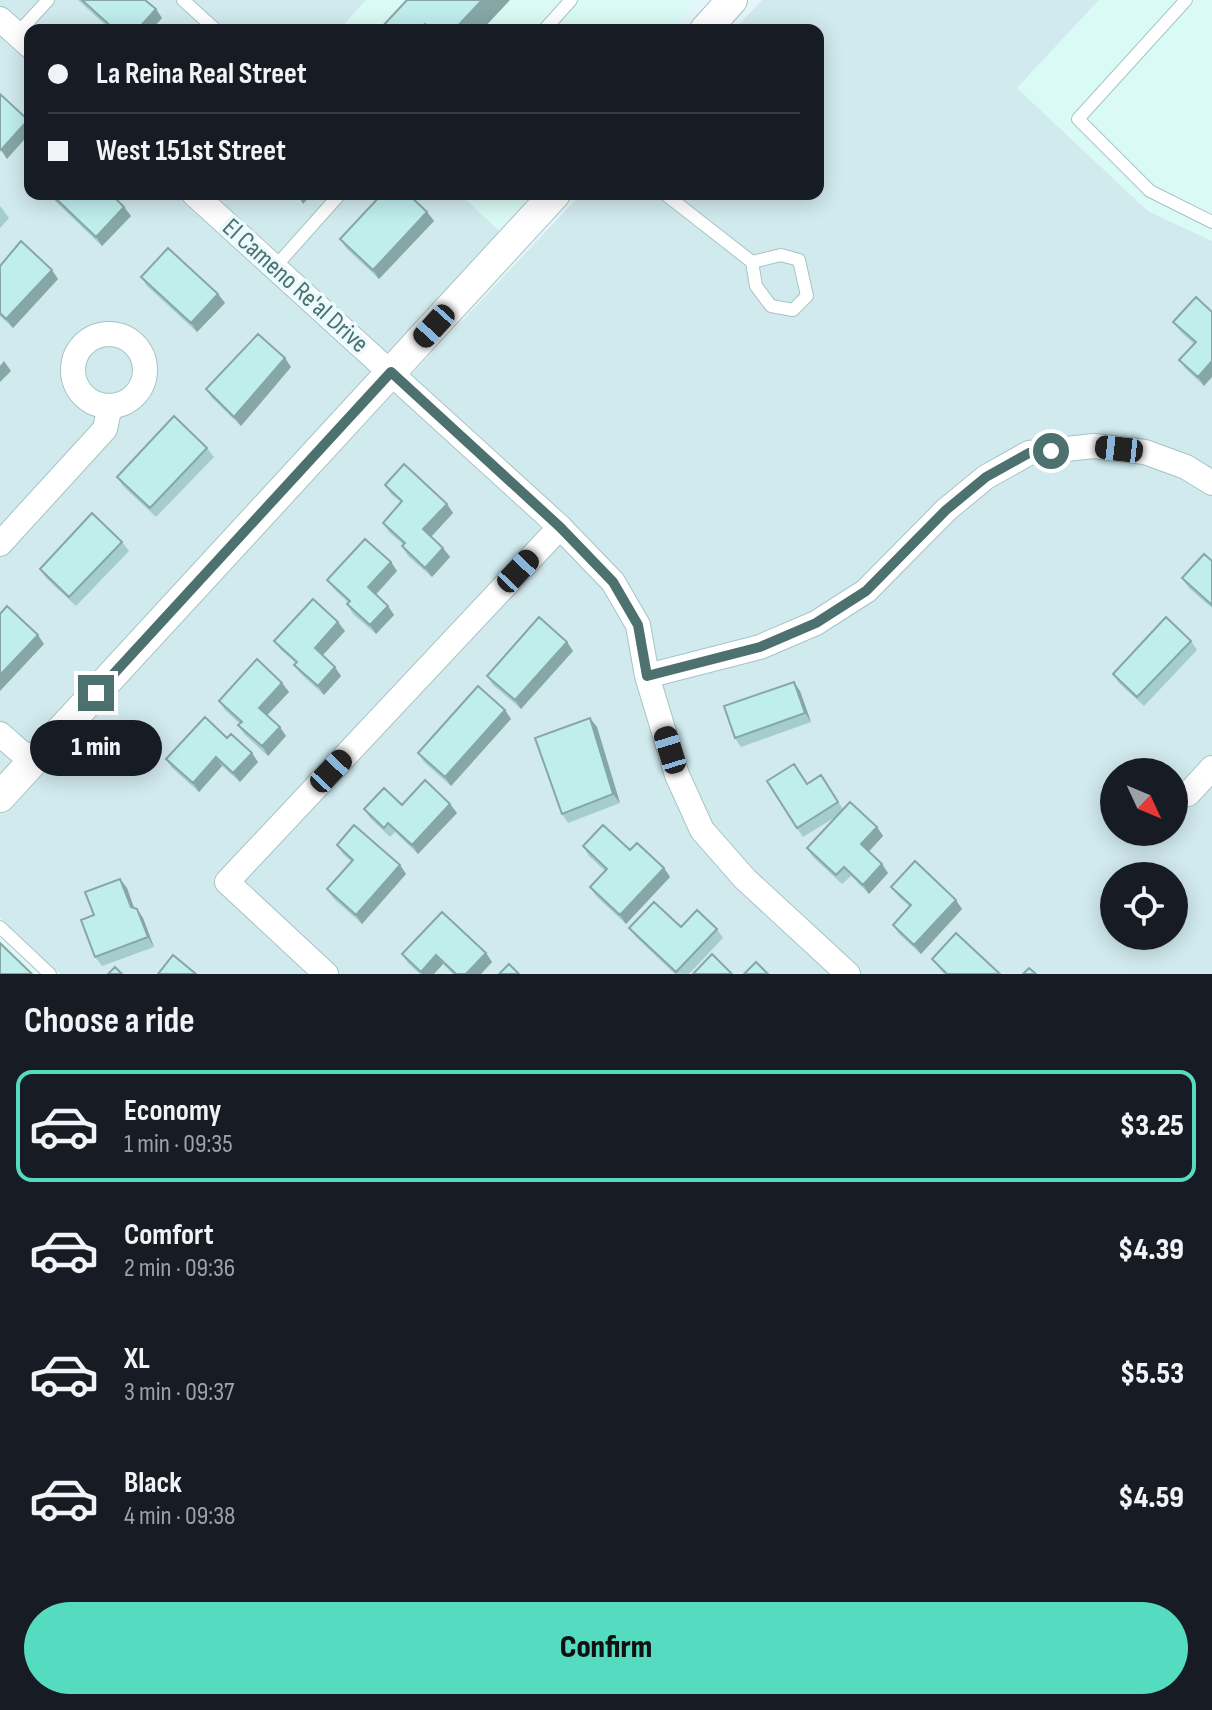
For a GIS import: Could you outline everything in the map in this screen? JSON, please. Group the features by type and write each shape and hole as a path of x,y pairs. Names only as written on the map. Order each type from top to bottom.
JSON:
{"street":[{"path":"710,24 732,0"},
{"name":"El Cameno Re'al Drive","path":"201,200 560,527 613,582 638,625 647,676 677,775 702,830 745,879 848,974"},
{"path":"0,797 549,200"},
{"path":"0,544 105,429 110,406"},
{"path":"647,676 760,647 816,623 866,591 946,510 986,477 1029,453 1094,446 1145,452 1186,467 1212,483"},
{"path":"326,974 227,882 560,527"},
{"path":"0,734 32,762"},
{"path":"1188,794 1212,768"}],"lane":[{"path":"25,24 48,0"},
{"path":"183,0 209,24"},
{"path":"549,24 571,0"},
{"path":"1186,0 1078,119 1150,191 1212,222"},
{"path":"275,267 335,200"},
{"path":"673,200 752,262 756,286 771,306 793,310 807,296 799,260 781,255 752,262"},
{"path":"0,927 50,974"}],"shaded area":[{"path":"0,0 366,0 344,24 24,24 24,200 466,200 505,236 0,783"},
{"path":"366,0 695,0 676,24 344,24"},
{"path":"762,0 1099,0 1017,88 1148,211 1212,241 1212,974 60,974 0,918 0,813 575,200 824,200 824,24 740,24"},
{"path":"1099,0 1212,0 1212,241 1148,211 1017,88"},
{"path":"466,200 534,200 505,236"}],"building":[{"path":"82,0 145,0 156,9 142,24 108,24"},
{"path":"407,0 482,0 460,24 385,24"},
{"path":"0,94 24,116 24,124 0,149"},
{"path":"57,200 117,200 124,207 96,237"},
{"path":"376,200 414,200 427,212 373,270 340,239"},
{"path":"21,241 52,270 6,319 0,313 0,266"},
{"path":"168,248 218,294 191,323 141,277"},
{"path":"1196,297 1212,312 1212,361 1198,377 1179,360 1196,342 1173,322"},
{"path":"258,334 285,358 234,417 206,389"},
{"path":"174,416 207,448 150,508 117,477"},
{"path":"404,464 447,504 423,529 443,548 425,568 402,546 405,543 383,523 402,501 385,485"},
{"path":"92,513 122,542 69,597 40,569"},
{"path":"365,539 391,562 368,587 388,606 370,625 327,580"},
{"path":"1204,554 1212,561 1212,605 1182,578"},
{"path":"313,599 338,622 315,648 335,667 318,686 294,665 297,662 274,641"},
{"path":"7,606 38,635 0,675 0,614"},
{"path":"539,617 567,642 515,700 487,676"},
{"path":"1166,617 1191,641 1137,697 1113,674"},
{"path":"257,659 282,683 259,708 280,727 262,746 238,725 242,722 219,701"},
{"path":"794,682 805,713 735,738 724,706"},
{"path":"478,686 505,710 445,777 418,753"},
{"path":"205,717 227,738 231,734 252,753 233,773 216,757 193,783 166,759"},
{"path":"590,718 613,794 562,814 535,738"},
{"path":"794,764 807,784 821,775 838,802 797,828 767,781"},
{"path":"425,780 450,804 412,845 388,823 384,828 364,809 384,788 402,805"},
{"path":"850,802 877,827 861,844 882,864 863,885 844,867 836,875 807,848"},
{"path":"354,825 400,865 356,915 327,889 353,860 337,845"},
{"path":"603,825 630,850 637,843 664,868 620,915 590,887 607,869 583,846"},
{"path":"915,861 956,900 914,945 893,925 911,905 891,887"},
{"path":"120,879 148,937 95,957 81,920 94,915 85,892"},
{"path":"654,902 681,927 697,910 717,929 676,972 629,928"},
{"path":"442,912 486,953 466,974 456,974 436,955 421,972 402,954"},
{"path":"956,933 1000,974 947,974 932,959"},
{"path":"0,943 32,974 0,974"},
{"path":"712,954 732,974 693,974"},
{"path":"173,955 196,974 158,974"},
{"path":"756,962 768,974 744,974"},
{"path":"509,964 519,974 499,974"},
{"path":"115,967 122,974 108,974"}],"route":[{"path":"96,693 391,372 560,527 613,582 638,625 647,676 760,647 816,623 866,591 946,510 986,477 1029,453 1051,451"}]}
